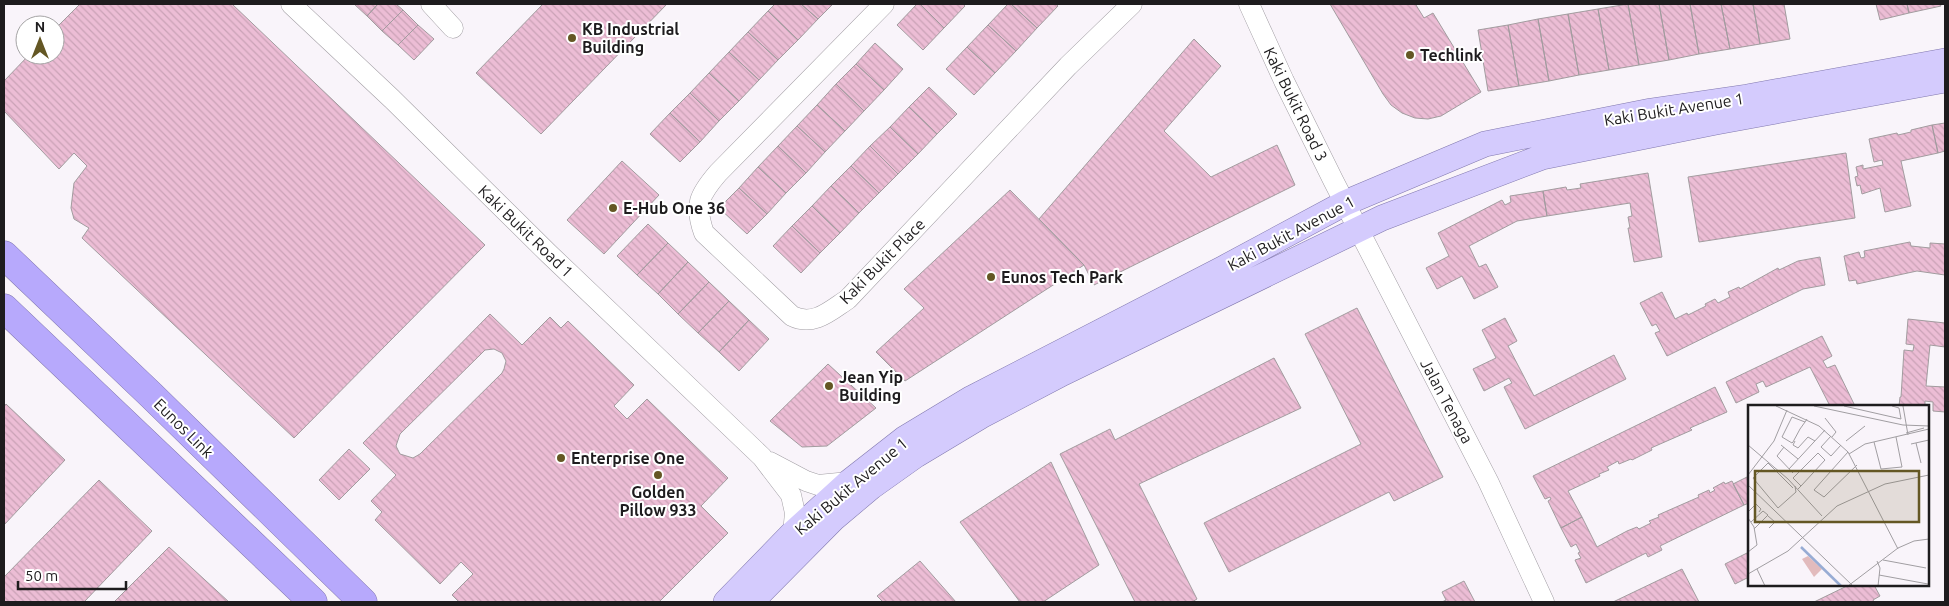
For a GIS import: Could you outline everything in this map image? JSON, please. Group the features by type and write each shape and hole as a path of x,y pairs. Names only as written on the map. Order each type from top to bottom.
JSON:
{"highway":[{"name":"Eunos Link","path":"4,255 151,395 363,602"},
{"path":"4,308 313,602"}],"main road":[{"name":"Kaki Bukit Avenue 1","path":"726,602 793,533 849,482 904,439 972,398 1224,268 1344,203 1485,144 1651,111 1747,97 1945,61"},
{"name":"Kaki Bukit Avenue 1","path":"751,602 841,512 871,487 924,450 981,416 1063,372 1358,229 1542,157 1716,122 1945,80"}],"street":[{"name":"Kaki Bukit Road 1","path":"291,4 392,99 549,254 762,457 791,495 795,513 793,533"},
{"path":"431,4 453,28"},
{"name":"Kaki Bukit Place","path":"884,4 718,173 704,188 700,198 699,219 704,234 792,316 799,320 809,321 822,316 848,299 1068,66 1132,4"},
{"name":"Kaki Bukit Road 3","path":"1249,4 1284,81 1344,203"},
{"name":"Jalan Tenaga","path":"1344,203 1488,481 1544,602"},
{"name":"Kaki Bukit Road 1","path":"762,457 806,481 818,485 849,482"}],"building":[{"path":"80,4 232,4 485,245 294,438 82,238 89,228 74,219 71,208 74,183 87,166 74,153 59,169 4,111 4,81 19,65 65,65 65,19"},
{"path":"354,4 378,4 367,16"},
{"path":"378,4 396,4 403,10 382,31 367,16"},
{"name":"KB Industrial Building","path":"543,4 667,4 541,134 476,73"},
{"path":"775,4 801,4 818,19 798,40 768,11"},
{"path":"801,4 833,4 818,19"},
{"path":"917,4 920,4 944,28 923,50 897,25"},
{"path":"920,4 963,4 965,6 944,28"},
{"path":"1008,4 1011,4 1037,28 1016,51 988,25"},
{"path":"1011,4 1056,4 1058,6 1037,28"},
{"name":"Techlink","path":"1330,4 1418,4 1416,5 1424,18 1433,13 1481,92 1441,116 1428,119 1415,118 1402,113 1391,105 1383,94"},
{"path":"1628,4 1639,65 1609,70 1598,9"},
{"path":"1628,4 1659,4 1669,60 1639,65"},
{"path":"1659,4 1690,4 1699,54 1669,60"},
{"path":"1690,4 1721,4 1730,49 1699,54"},
{"path":"1721,4 1753,4 1760,44 1730,49"},
{"path":"1753,4 1784,4 1790,39 1760,44"},
{"path":"1876,4 1907,4 1909,13 1880,20"},
{"path":"1907,4 1940,4 1941,6 1909,13"},
{"path":"1598,9 1609,70 1579,75 1568,14"},
{"path":"403,10 418,25 398,45 382,31"},
{"path":"768,11 798,40 778,60 748,32"},
{"path":"1568,14 1579,75 1549,81 1538,19"},
{"path":"1538,19 1549,81 1519,86 1508,25"},
{"path":"418,25 434,39 414,60 398,45"},
{"path":"988,25 1016,51 995,73 967,47"},
{"path":"1508,25 1519,86 1488,91 1478,30"},
{"path":"748,32 778,60 759,80 729,52"},
{"path":"1194,39 1221,66 1164,131 1211,177 1277,145 1295,185 1094,285 1084,265 1039,219"},
{"path":"875,43 903,69 884,90 856,64"},
{"path":"967,47 995,73 974,95 946,69"},
{"path":"729,52 759,80 739,101 709,73"},
{"path":"856,64 884,90 864,111 836,84"},
{"path":"709,73 739,101 719,121 690,93"},
{"path":"836,84 864,111 845,131 817,105"},
{"path":"929,87 957,114 937,134 909,107"},
{"path":"690,93 719,121 700,142 670,113"},
{"path":"817,105 845,131 825,152 797,126"},
{"path":"909,107 937,134 918,154 890,127"},
{"path":"670,113 700,142 680,162 650,134"},
{"path":"1945,123 1945,151 1938,153 1932,125"},
{"path":"1932,125 1938,153 1901,161 1911,206 1885,212 1880,188 1862,194 1860,185 1857,186 1855,177 1858,176 1856,167 1863,165 1863,169 1883,165 1882,160 1874,162 1869,139 1897,133 1898,135"},
{"path":"797,126 825,152 806,173 778,146"},
{"path":"890,127 918,154 898,174 870,146"},
{"path":"778,146 806,173 786,193 758,167"},
{"path":"870,146 898,174 879,193 851,166"},
{"path":"1846,153 1855,218 1699,242 1688,177"},
{"name":"E-Hub One 36","path":"622,161 659,195 604,254 567,220"},
{"path":"851,166 879,193 859,213 831,186"},
{"path":"758,167 786,193 767,214 739,188"},
{"path":"1648,173 1662,257 1634,262 1628,228 1630,228 1628,217 1632,216 1630,203 1547,216 1543,191 1566,187 1567,190 1581,188 1580,184"},
{"path":"831,186 859,213 840,233 812,206"},
{"path":"739,188 767,214 747,234 719,208"},
{"name":"Eunos Tech Park","path":"1010,190 1084,265 905,381 876,352 924,308 904,289"},
{"path":"1543,191 1547,216 1517,221 1469,246 1479,267 1486,264 1498,287 1474,299 1462,276 1437,289 1426,268 1449,256 1438,233 1502,200 1505,205 1511,202 1510,196"},
{"path":"812,206 840,233 820,253 792,226"},
{"path":"648,224 668,243 637,275 617,256"},
{"path":"792,226 820,253 801,273 773,246"},
{"path":"1910,242 1911,246 1930,248 1930,243 1945,244 1945,275 1917,271 1857,284 1856,280 1849,281 1844,256 1859,252 1861,258 1865,257 1864,251"},
{"path":"668,243 688,262 658,294 637,275"},
{"path":"1820,257 1825,285 1803,289 1667,356 1655,333 1660,331 1656,324 1652,326 1640,303 1662,292 1675,319 1706,306 1705,304 1715,299 1718,303 1730,297 1728,292 1739,287 1740,289 1778,268 1779,270 1798,261"},
{"path":"688,262 709,282 678,314 658,294"},
{"path":"709,282 729,301 698,333 678,314"},
{"path":"729,301 749,320 719,352 698,333"},
{"path":"1357,308 1443,477 1394,501 1389,492 1229,572 1204,523 1361,444 1305,334"},
{"name":"Enterprise One","path":"490,314 522,345 550,317 561,328 568,321 634,385 614,406 627,419 647,399 728,478 701,506 728,533 659,602 459,602 452,595 473,574 461,562 440,584 375,520 382,512 371,501 396,475 363,443","holes":["494,349 502,353 506,361 502,373 420,454 413,458 400,454 396,446 400,434 485,350"]},
{"path":"1505,318 1517,341 1508,346 1534,396 1614,355 1626,379 1525,429 1504,387 1512,383 1509,378 1484,391 1473,369 1496,358 1482,330"},
{"path":"1908,319 1945,323 1945,347 1930,345 1926,386 1945,387 1945,412 1933,411 1933,402 1925,401 1925,405 1899,405 1904,350 1913,351 1914,345 1906,344"},
{"path":"749,320 769,339 739,371 719,352"},
{"path":"1822,336 1832,356 1823,361 1827,368 1835,365 1855,405 1827,405 1829,404 1810,367 1766,387 1763,381 1756,384 1759,392 1736,403 1726,382"},
{"path":"1274,358 1301,408 1139,484 1197,599 1192,602 1135,602 1060,454 1110,429 1115,440"},
{"name":"Jean Yip Building","path":"828,364 876,408 827,446 802,447 770,421"},
{"path":"1715,387 1727,412 1690,428 1692,430 1651,448 1652,450 1632,460 1619,464 1618,461 1607,467 1609,470 1599,474 1600,476 1568,491 1582,517 1561,528 1548,501 1551,499 1550,497 1545,499 1533,476"},
{"path":"6,404 65,460 4,525 4,407"},
{"path":"349,449 370,469 339,500 319,480"},
{"path":"1051,462 1099,565 1043,602 1020,602 960,522"},
{"path":"1748,476 1748,503 1744,505 1733,484"},
{"path":"99,480 152,531 84,602 4,602 4,577"},
{"path":"1732,481 1744,505 1660,546 1662,550 1648,557 1646,553 1586,583 1575,560 1581,558 1578,553 1580,552 1576,544 1571,547 1561,528 1582,517 1597,547 1627,531 1637,527 1639,529 1651,523 1649,521 1659,517 1658,515 1699,497 1698,495 1709,490 1710,493 1715,490 1713,488 1724,482 1725,484"},
{"path":"169,547 229,602 114,602"},
{"path":"1747,553 1748,578 1735,584 1725,564"},
{"path":"920,561 956,602 883,602 877,596"},
{"path":"1682,569 1699,602 1613,602"},
{"path":"1464,581 1475,602 1442,602 1446,600 1442,592"},
{"path":"1847,586 1875,586 1880,596 1873,600 1874,602 1814,602"}],"place":[{"name":"KB Industrial Building","path":"572,38"},
{"name":"Techlink","path":"1410,55"},
{"name":"E-Hub One 36","path":"613,208"},
{"name":"Eunos Tech Park","path":"991,277"},
{"name":"Jean Yip Building","path":"829,386"},
{"name":"Enterprise One","path":"561,458"},
{"name":"Golden Pillow 933","path":"658,475"}]}
